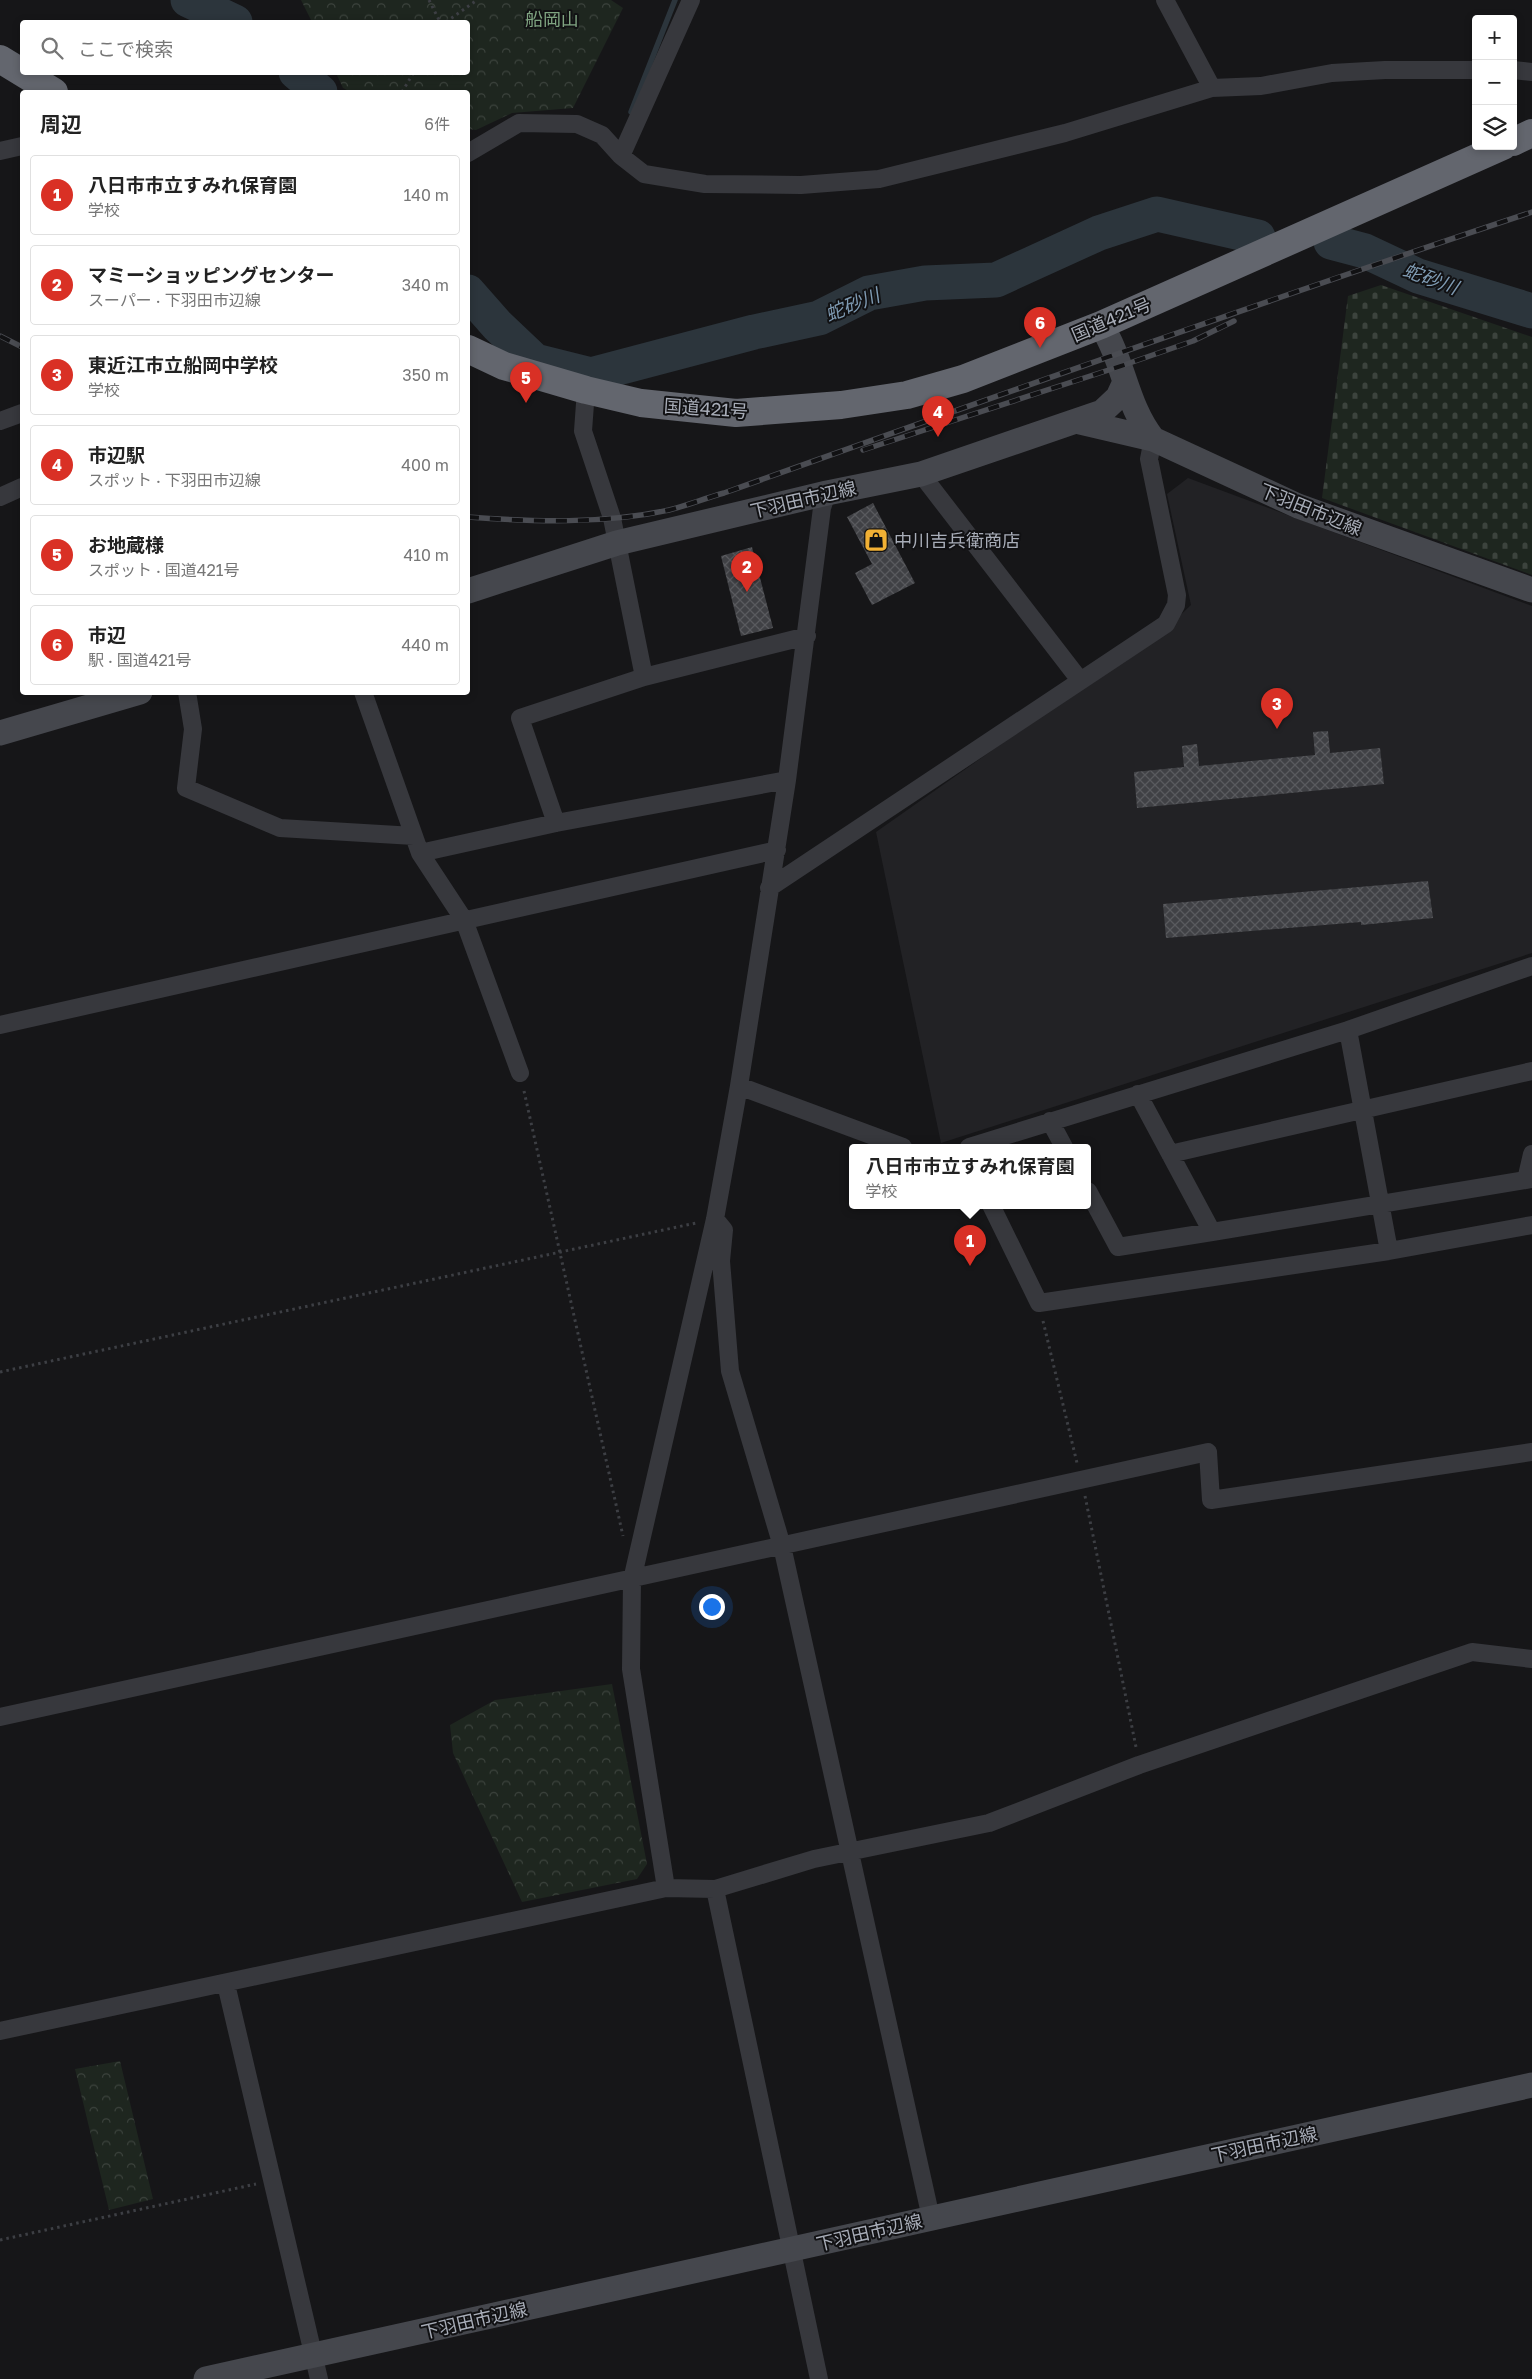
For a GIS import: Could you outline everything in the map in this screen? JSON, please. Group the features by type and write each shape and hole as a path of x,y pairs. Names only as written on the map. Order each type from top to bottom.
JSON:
{"highway":[{"path":"0,59 20,71"},
{"path":"26,75 51,90"},
{"path":"1517,140 1532,133"},
{"name":"国道421号","path":"470,350 504,366 586,390 641,403 736,413 841,405 907,395 963,379 1101,325 1494,150"}],"main road":[{"path":"1101,325 1112,342 1124,384 1141,424 1153,439"},
{"name":"下羽田市辺線","path":"470,591 617,543 827,493 920,474 1102,412 1118,397 1124,384"},
{"name":"下羽田市辺線","path":"1076,421 1153,439 1298,506 1532,590"},
{"path":"0,733 130,695"},
{"name":"下羽田市辺線","path":"206,2379 317,2367 793,2248 1532,2085"}],"street":[{"path":"621,156 691,0"},
{"path":"1165,0 1212,88"},
{"path":"470,152 519,122 577,124 602,135 621,156 644,174 706,184 801,185 879,179 1065,133 1212,88 1261,86 1332,73 1385,70 1472,70"},
{"path":"1517,70 1532,72"},
{"path":"0,151 20,146"},
{"path":"586,390 582,431 612,518 644,677"},
{"path":"0,421 20,414"},
{"path":"769,888 1079,680 1166,624 1176,604 1178,595 1148,459 1153,439"},
{"path":"920,474 1079,680"},
{"path":"666,1888 631,1669 632,1580 715,1219 739,1086 769,888 777,850 807,636 822,508 827,493"},
{"path":"556,823 520,718 644,677 807,636"},
{"path":"187,695 193,729 186,788 280,828 414,836"},
{"path":"364,695 420,853 464,920 520,1073"},
{"path":"420,853 556,823 787,780"},
{"path":"0,1025 777,850"},
{"path":"978,1144 1348,1030 1532,966"},
{"path":"1348,1030 1389,1251"},
{"path":"1170,1154 1532,1071"},
{"path":"739,1086 895,1144"},
{"path":"1138,1094 1212,1232"},
{"path":"1050,1121 1062,1144"},
{"path":"1091,1197 1118,1247 1529,1179 1532,1154"},
{"path":"993,1209 1039,1303 1389,1251 1532,1225"},
{"path":"715,1219 724,1230 721,1261 730,1372 782,1546 930,2218"},
{"path":"0,1717 632,1580 1208,1452 1212,1500 1532,1452"},
{"path":"0,2031 666,1888 715,1889 814,1859 989,1823 1139,1765 1472,1652 1532,1659"},
{"path":"715,1889 793,2248 819,2379"},
{"path":"226,1984 317,2367"}],"path":[{"path":"429,0 439,20"},
{"path":"449,20 477,0"},
{"path":"403,90 412,75"},
{"path":"520,1073 624,1541"},
{"path":"0,1372 715,1219"},
{"path":"1039,1303 1081,1480 1139,1765"},
{"path":"0,2240 272,2180"}],"shaded area":[{"path":"1188,478 1532,606 1532,953 941,1143 876,832 1169,626 1191,605 1167,494"}],"green space":[{"name":"船岡山","path":"301,0 611,0 623,8 573,108 512,113 476,130 470,129 470,90 347,90 343,88 337,75 470,75 470,20 311,20"},
{"path":"1381,285 1532,337 1532,575 1322,498 1348,296"},
{"path":"612,1684 647,1864 637,1879 522,1902 453,1753 450,1725 495,1700"},
{"path":"120,2061 153,2199 109,2210 75,2069"}],"building":[{"name":"中川吉兵衛商店","path":"873,503 915,583 872,605 855,573 872,564 847,517"},
{"path":"752,547 773,628 741,636 721,556"},
{"path":"1328,731 1330,753 1380,748 1384,784 1137,808 1134,772 1184,767 1182,746 1197,744 1199,766 1315,755 1313,732"},
{"path":"1428,881 1433,918 1361,925 1361,922 1166,938 1163,904"}],"waterway":[{"name":"蛇砂川","path":"188,0 231,20"},
{"path":"631,112 675,0"},
{"name":"蛇砂川","path":"300,75 318,90"},
{"name":"蛇砂川","path":"470,294 497,325 535,361 591,375 754,332 819,318 869,293 925,283 996,280 1099,233 1157,214 1258,237"},
{"name":"蛇砂川","path":"1331,242 1365,251 1418,276 1532,311"}],"railway":[{"path":"470,517 543,521 594,520 644,515 676,508 724,493 1228,315 1532,212"},
{"path":"863,450 1193,341 1234,321"},
{"path":"0,336 20,346"}],"place":[{"name":"市辺","path":"1040,348"},
{"name":"お地蔵様","path":"526,403"},
{"name":"市辺駅","path":"938,437"},
{"name":"中川吉兵衛商店","path":"876,540"},
{"name":"マミーショッピングセンター","path":"747,592"},
{"name":"東近江市立船岡中学校","path":"1277,729"},
{"name":"八日市市立すみれ保育園","path":"970,1266"}]}
